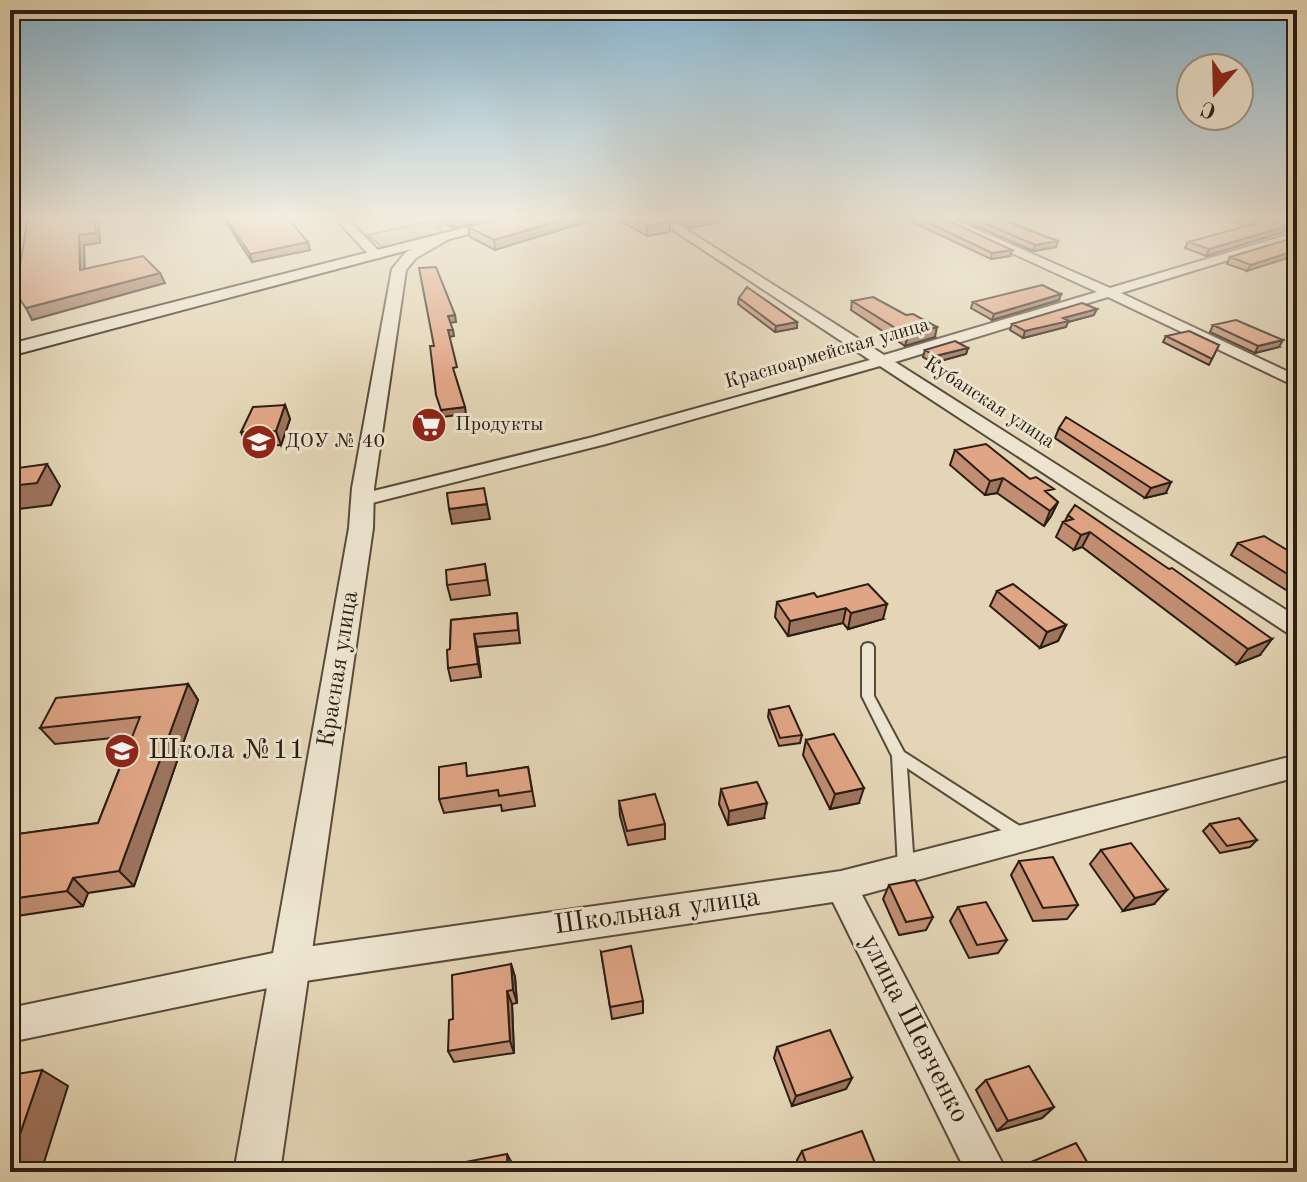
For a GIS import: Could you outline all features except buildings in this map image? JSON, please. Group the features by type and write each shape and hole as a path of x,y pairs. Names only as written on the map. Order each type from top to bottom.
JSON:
{"main road":[{"path":"10,350 341,271"}],"street":[{"name":"Красная улица","path":"257,1172 364,499 387,271"},
{"name":"Кубанская улица","path":"743,271 1297,628"},
{"path":"1061,271 1297,382"},
{"name":"Красноармейская улица","path":"364,499 534,460 1177,271"},
{"name":"Школьная улица","path":"10,1025 292,966 841,886 1297,766"},
{"name":"улица Шевченко","path":"841,886 987,1172"}],"lane":[{"path":"868,647 868,696 899,756 906,869"},
{"path":"899,756 1025,837"}],"place":[{"name":"Продукты","path":"429,425"},
{"name":"ДОУ № 40","path":"259,442"},
{"name":"Школа №11","path":"122,751"}]}
